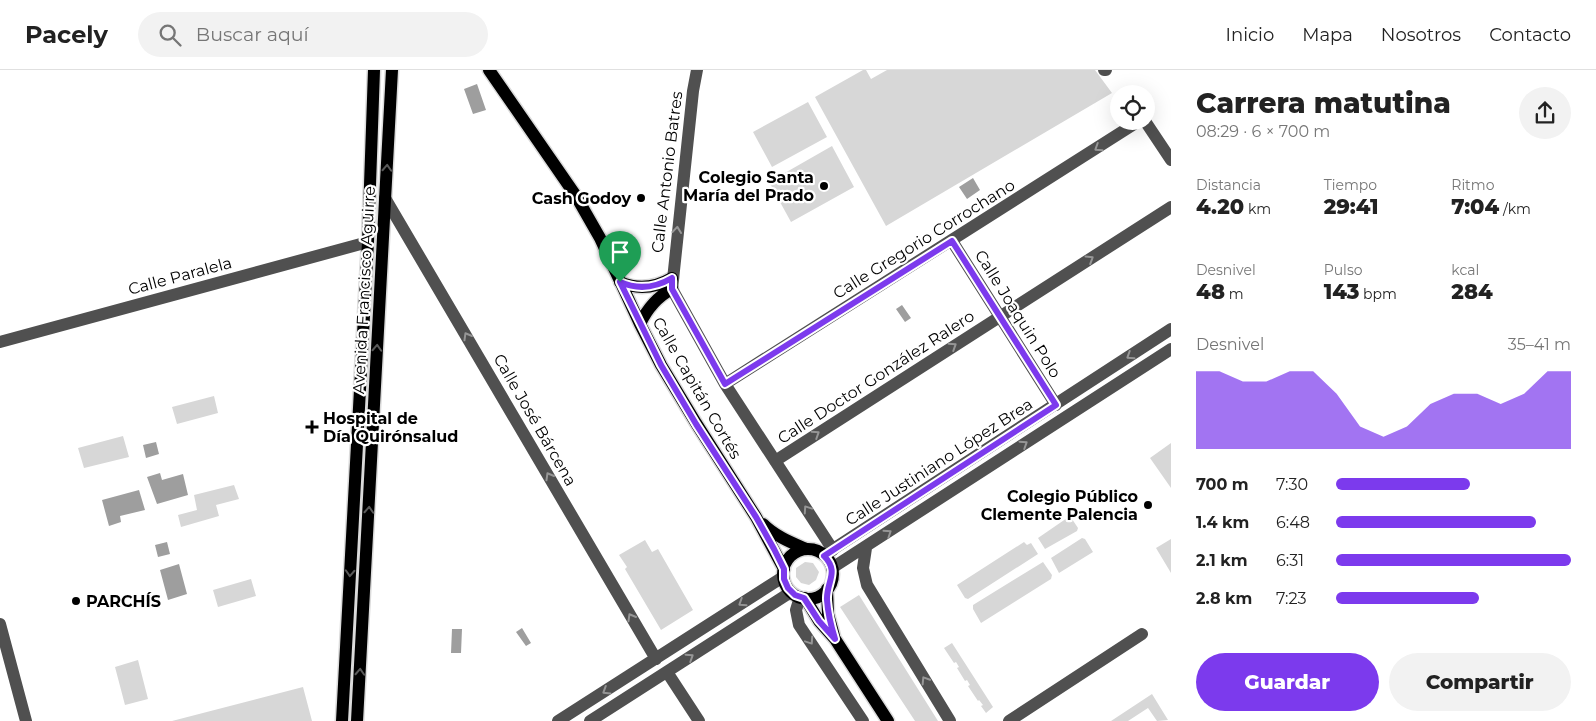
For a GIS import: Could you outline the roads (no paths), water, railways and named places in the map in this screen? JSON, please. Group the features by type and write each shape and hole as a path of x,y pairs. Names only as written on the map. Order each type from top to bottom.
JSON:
{"main road":[{"name":"Avenida Francisco Aguirre","path":"342,721 368,242 374,70"},
{"name":"Avenida Francisco Aguirre","path":"358,721 392,70"},
{"name":"Calle Capitán Cortés","path":"488,70 576,196 600,238 661,365 696,424 756,517 783,573 785,584 798,596 835,639 888,721"},
{"path":"620,282 645,288 672,283"},
{"path":"640,324 649,308 672,283"},
{"name":"Calle Capitán Cortés","path":"756,517 770,531 786,541 806,549 829,553"},
{"path":"783,573 787,560 792,555 806,549"},
{"path":"829,553 832,568"},
{"name":"Calle Capitán Cortés","path":"832,568 832,578 827,589 828,614 835,639"},
{"path":"798,596 817,596 827,589"}],"street":[{"name":"Calle Antonio Batres","path":"672,283 696,70"},
{"path":"693,91 696,83 709,70"},
{"name":"Calle Gregorio Corrochano","path":"725,384 1125,130"},
{"path":"1151,130 1168,156"},
{"name":"Calle José Bárcena","path":"385,198 656,659"},
{"name":"Calle Doctor González Ralero","path":"775,461 1171,207"},
{"name":"Calle Joaquin Polo","path":"952,241 1056,405"},
{"name":"Calle Paralela","path":"0,342 368,242"},
{"path":"672,283 725,384 775,461 829,553"},
{"name":"Calle Justiniano López Brea","path":"829,553 1171,329"},
{"name":"Calle Justiniano López Brea","path":"832,568 866,548 1171,349"},
{"path":"866,548 863,568 867,585 950,721"},
{"path":"558,721 656,659 783,573"},
{"path":"590,721 667,672 798,596"},
{"path":"798,596 796,610 799,626 863,721"},
{"path":"0,624 26,721"},
{"path":"1009,721 1142,634"},
{"path":"667,672 699,721"}],"place":[{"name":"Colegio Santa María del Prado","path":"824,186"},
{"name":"Cash Godoy","path":"641,198"},
{"name":"Hospital de Día Quirónsalud","path":"312,427"},
{"name":"Colegio Público Clemente Palencia","path":"1148,505"},
{"name":"PARCHÍS","path":"76,601"}]}
